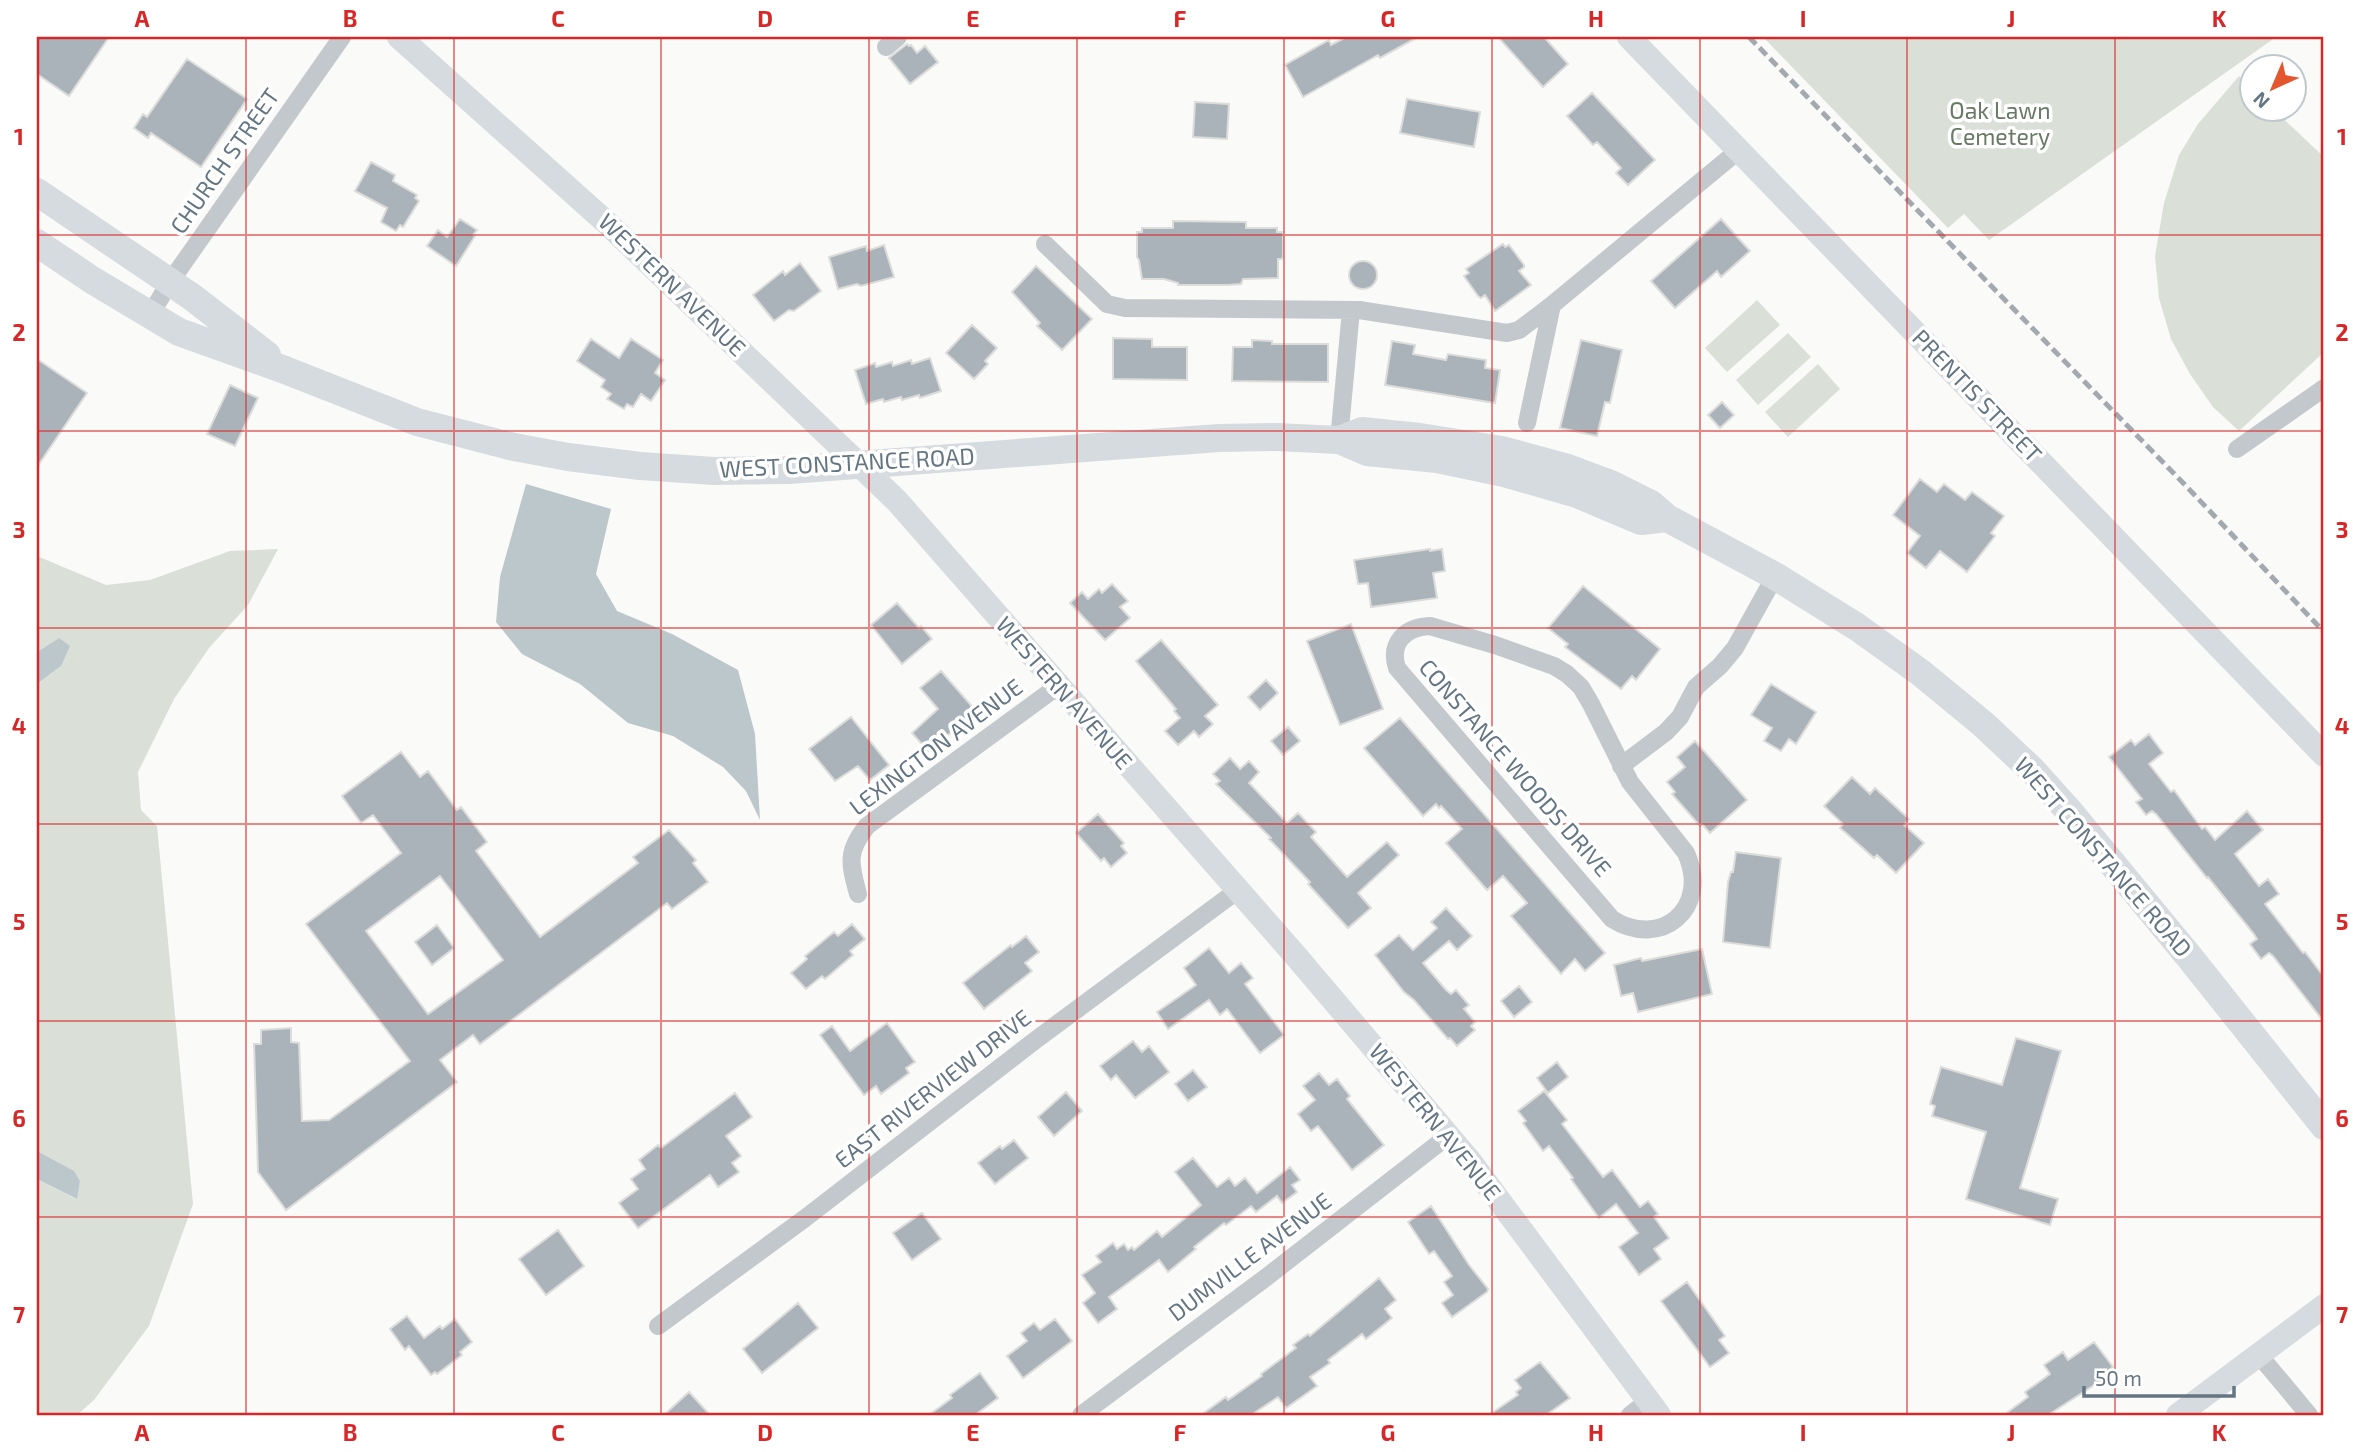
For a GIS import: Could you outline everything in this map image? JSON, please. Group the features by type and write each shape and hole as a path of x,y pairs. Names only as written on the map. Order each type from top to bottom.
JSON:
{"main road":[{"name":"WEST CONSTANCE ROAD","path":"37,192 170,282 285,370"},
{"name":"WEST CONSTANCE ROAD","path":"37,243 178,332 285,370 417,422 514,447 568,457 640,466 715,471 789,470 1219,438 1339,440 1362,431 1502,450 1568,468 1611,484 1651,504 1667,518 1775,576 1857,628 1921,673 1983,724 2032,770 2068,810 2324,1126"}],"street":[{"name":"CHURCH STREET","path":"150,315 170,282 342,37"},
{"name":"WESTERN AVENUE","path":"399,37 607,223 897,501 1238,890 1448,1136 1543,1258 1646,1411"},
{"name":"PRENTIS STREET","path":"1629,37 2324,755"},
{"path":"1045,244 1107,304 1125,308 1351,310 1507,333 1519,330 1552,305 1739,150"},
{"path":"1527,423 1552,305"},
{"path":"1339,440 1351,310"},
{"path":"2237,449 2324,388"},
{"path":"1621,766 1666,732 1680,717 1696,687 1720,666 1735,648 1775,576"},
{"name":"CONSTANCE WOODS DRIVE","path":"1430,626 1554,666 1581,687 1621,766 1630,782 1686,853 1692,865 1694,884 1691,900 1685,911 1672,922 1656,928 1623,926 1612,919 1397,668 1395,646 1412,629 1430,626"},
{"name":"LEXINGTON AVENUE","path":"858,894 851,869 851,851 856,839 867,826 1058,686"},
{"name":"EAST RIVERVIEW DRIVE","path":"658,1326 804,1219 1027,1046 1238,890"},
{"name":"DUMVILLE AVENUE","path":"1081,1415 1264,1279 1448,1136"},
{"path":"2178,1415 2324,1306"},
{"path":"2259,1355 2309,1415"}],"green space":[{"name":"Oak Lawn Cemetery","path":"1763,37 2276,37 2255,52 2238,52 2238,64 1989,240 1964,214 1948,228"},
{"path":"2238,77 2238,122 2287,122 2324,157 2324,352 2239,431 2213,407 2190,374 2171,339 2159,298 2155,256 2164,203 2179,155 2198,124"},
{"path":"1757,300 1780,325 1727,372 1705,348"},
{"path":"1788,333 1811,357 1758,405 1736,380"},
{"path":"1818,364 1840,389 1788,437 1765,412"},
{"path":"278,549 248,605 209,648 174,699 138,772 141,810 157,826 193,1204 149,1326 94,1400 77,1415 37,1415 37,1179 76,1199 80,1181 73,1171 37,1151 37,684 61,666 59,638 37,652 37,556 106,585 150,580 230,551"}],"shaded area":[{"path":"526,484 611,509 596,574 617,611 672,634 738,670 755,734 760,820 746,791 723,767 673,736 628,723 580,684 522,654 496,622 500,577"},
{"path":"59,638 70,646 61,666 37,684 37,652"},
{"path":"37,1151 74,1171 80,1181 77,1199 37,1179"}],"building":[{"path":"37,37 109,37 69,96 37,74"},
{"path":"1346,37 1418,37 1380,58 1378,55 1303,97 1285,65 1329,40 1331,45"},
{"path":"1498,37 1544,37 1568,64 1543,87"},
{"path":"907,44 917,53 925,46 938,62 910,84 889,58"},
{"path":"187,59 247,99 201,167 151,133 148,138 134,128 143,114 147,117"},
{"path":"1592,93 1655,160 1628,185 1616,173 1621,168 1597,142 1593,145 1567,116"},
{"path":"1407,99 1480,112 1474,147 1400,133"},
{"path":"1195,102 1229,104 1227,139 1193,137"},
{"path":"371,162 395,175 393,181 417,195 415,198 419,201 403,227 400,225 396,231 381,222 387,208 355,191"},
{"path":"460,219 477,230 456,266 427,246 438,230 447,237"},
{"path":"1721,219 1750,251 1721,277 1717,271 1675,308 1651,281"},
{"path":"1173,221 1246,222 1246,228 1277,228 1277,232 1283,232 1283,257 1278,259 1278,278 1243,279 1241,284 1228,285 1178,285 1164,279 1142,279 1137,257 1137,232 1142,232 1142,228 1173,228"},
{"path":"1503,244 1505,247 1509,245 1524,265 1519,271 1531,285 1495,311 1485,295 1481,298 1478,296 1464,276 1469,273 1466,269"},
{"path":"884,245 894,277 838,289 829,257 866,246 867,251"},
{"path":"1363,261 1373,265 1377,275 1373,285 1363,289 1353,285 1349,275 1353,265"},
{"path":"800,263 821,291 794,311 789,310 774,321 753,295 783,271 785,275"},
{"path":"1036,266 1092,319 1062,350 1037,326 1040,323 1012,292"},
{"path":"972,325 997,348 985,361 988,364 974,379 946,353"},
{"path":"1113,338 1152,339 1152,347 1187,347 1187,380 1113,379"},
{"path":"591,339 619,358 631,339 663,360 655,373 665,380 651,401 641,394 633,407 627,404 624,409 607,399 611,394 601,387 605,380 577,361"},
{"path":"1252,340 1272,341 1272,344 1328,344 1328,382 1232,381 1233,347 1252,347"},
{"path":"1581,340 1622,350 1610,403 1605,402 1597,436 1560,428"},
{"path":"1392,341 1415,345 1413,354 1446,360 1448,354 1486,360 1485,368 1500,370 1495,403 1385,385"},
{"path":"930,358 941,391 920,398 919,395 902,400 901,397 884,402 883,399 866,404 855,370 875,363 876,367 892,362 893,366"},
{"path":"37,359 87,393 37,467"},
{"path":"230,385 258,398 235,446 207,434"},
{"path":"1722,402 1734,415 1720,428 1708,415"},
{"path":"1920,479 1937,492 1944,484 1965,500 1972,492 2004,516 1991,533 1995,536 1967,572 1940,551 1926,568 1907,553 1920,536 1893,515"},
{"path":"1442,549 1445,571 1433,573 1437,598 1371,607 1368,583 1358,584 1354,560"},
{"path":"1112,584 1128,601 1120,607 1130,618 1105,640 1070,603 1082,592 1088,599 1099,589 1102,593"},
{"path":"1583,586 1660,649 1636,680 1632,676 1621,689 1565,647 1568,644 1548,628"},
{"path":"897,603 932,639 902,664 871,625"},
{"path":"1351,624 1383,709 1340,725 1307,641"},
{"path":"1161,640 1218,705 1205,716 1213,724 1199,737 1194,731 1178,745 1165,731 1180,718 1174,711 1176,709 1136,661"},
{"path":"941,671 977,712 928,751 912,733 938,709 920,688"},
{"path":"1266,680 1278,693 1260,710 1248,697"},
{"path":"1771,684 1816,712 1796,744 1789,739 1781,751 1764,741 1772,728 1751,715"},
{"path":"851,717 889,765 870,780 858,766 835,781 809,749"},
{"path":"1400,718 1605,953 1585,971 1575,959 1561,974 1511,916 1527,903 1503,876 1487,890 1446,843 1462,829 1436,804 1423,816 1364,748"},
{"path":"1288,727 1300,741 1283,755 1271,741"},
{"path":"2149,734 2163,753 2149,764 2171,792 2174,790 2202,829 2205,827 2215,840 2247,811 2263,830 2235,854 2259,886 2268,879 2279,894 2265,904 2324,977 2324,1022 2273,956 2269,953 2261,959 2250,944 2257,939 2254,934 2156,814 2152,811 2146,815 2136,802 2142,799 2109,757 2131,740 2135,745"},
{"path":"1695,741 1747,800 1710,833 1702,824 1700,826 1672,794 1675,792 1667,782 1685,767 1677,757"},
{"path":"401,752 420,777 428,771 457,810 461,807 487,842 476,851 540,937 638,863 633,857 669,830 696,860 693,863 708,882 672,909 667,903 480,1044 473,1035 440,1060 457,1082 286,1210 258,1172 254,1044 261,1044 261,1030 291,1028 291,1042 299,1043 302,1121 329,1120 410,1061 306,924 401,853 373,815 361,823 342,796","holes":["440,876 503,960 428,1014 366,931"]},
{"path":"1230,758 1240,769 1249,761 1259,772 1249,783 1287,823 1298,813 1316,832 1311,837 1347,877 1387,842 1399,855 1358,893 1371,908 1348,928 1308,884 1310,882 1269,839 1271,838 1216,784 1220,781 1213,774"},
{"path":"1852,777 1870,794 1875,788 1909,819 1904,825 1924,843 1896,873 1877,855 1874,858 1840,828 1843,824 1824,806"},
{"path":"1098,814 1124,843 1121,846 1127,853 1111,867 1104,858 1101,861 1076,833"},
{"path":"1736,852 1781,858 1770,948 1723,942 1728,882 1733,872"},
{"path":"1446,908 1472,936 1457,950 1449,941 1423,963 1446,990 1451,994 1456,990 1469,1005 1464,1009 1475,1022 1471,1026 1475,1030 1457,1046 1404,992 1375,955 1399,935 1413,950 1437,928 1431,922"},
{"path":"852,924 865,939 850,951 853,955 825,979 822,976 806,989 791,973 807,959 805,956 834,932 838,936"},
{"path":"437,925 454,948 432,965 415,942"},
{"path":"1026,936 1039,952 1025,963 1032,971 984,1009 963,983"},
{"path":"1209,948 1229,973 1241,963 1253,978 1245,984 1284,1035 1260,1053 1227,1009 1220,1015 1209,1000 1168,1029 1157,1012 1196,985 1184,968"},
{"path":"1702,949 1712,994 1638,1012 1633,993 1621,996 1614,965"},
{"path":"1519,986 1532,1002 1514,1017 1501,1001"},
{"path":"887,1023 915,1062 906,1068 909,1073 881,1094 876,1086 864,1095 820,1035 832,1026 850,1051"},
{"path":"2016,1038 2061,1051 2020,1188 2058,1199 2050,1225 1966,1199 1986,1132 1932,1116 1935,1106 1930,1104 1941,1067 2002,1085"},
{"path":"1133,1041 1142,1052 1149,1046 1169,1072 1135,1098 1116,1075 1111,1080 1100,1066"},
{"path":"1557,1062 1568,1077 1548,1093 1537,1078"},
{"path":"1193,1070 1207,1087 1188,1101 1175,1084"},
{"path":"1319,1073 1329,1085 1337,1079 1350,1096 1347,1099 1384,1145 1352,1170 1318,1126 1311,1131 1298,1114 1315,1100 1303,1086"},
{"path":"1544,1091 1567,1120 1562,1124 1603,1177 1612,1170 1640,1207 1648,1201 1658,1214 1654,1217 1669,1238 1654,1249 1661,1259 1639,1275 1619,1247 1638,1233 1616,1204 1599,1218 1549,1146 1543,1151 1523,1123 1526,1121 1518,1111"},
{"path":"1066,1092 1082,1111 1054,1136 1038,1117"},
{"path":"735,1093 752,1117 726,1136 741,1156 732,1163 739,1172 718,1187 710,1175 638,1228 619,1203 638,1189 631,1179 645,1169 639,1160 658,1145 661,1148"},
{"path":"1014,1140 1028,1158 995,1184 978,1163 1000,1146 1002,1149"},
{"path":"1193,1158 1217,1187 1229,1178 1235,1186 1245,1178 1257,1193 1290,1167 1300,1180 1292,1185 1297,1192 1282,1203 1277,1196 1256,1212 1251,1206 1226,1225 1224,1223 1168,1272 1159,1260 1109,1297 1117,1309 1098,1323 1083,1303 1095,1293 1082,1275 1101,1262 1096,1256 1113,1243 1117,1249 1124,1244 1128,1250 1132,1247 1134,1250 1157,1231 1162,1237 1201,1205 1175,1172"},
{"path":"1431,1206 1488,1289 1452,1317 1442,1303 1453,1295 1444,1282 1452,1276 1434,1251 1429,1254 1408,1222"},
{"path":"922,1213 941,1239 912,1260 893,1233"},
{"path":"558,1230 584,1266 546,1295 519,1259"},
{"path":"1379,1278 1396,1300 1385,1309 1392,1318 1366,1339 1362,1334 1328,1360 1330,1363 1310,1377 1317,1386 1286,1408 1278,1397 1251,1415 1201,1415 1262,1376 1261,1374 1296,1348 1293,1345 1308,1334 1310,1336"},
{"path":"1687,1282 1725,1336 1719,1340 1729,1353 1710,1367 1661,1301"},
{"path":"798,1303 818,1328 762,1373 743,1349"},
{"path":"407,1316 424,1338 455,1319 472,1342 460,1352 462,1355 437,1374 435,1372 431,1375 409,1346 405,1350 390,1329"},
{"path":"1055,1319 1072,1341 1023,1378 1007,1356 1027,1341 1021,1333 1034,1323 1040,1330"},
{"path":"2094,1342 2113,1367 2102,1375 2105,1378 2048,1415 2004,1415 2028,1397 2025,1392 2050,1374 2044,1365 2063,1352 2068,1360"},
{"path":"1540,1362 1570,1398 1546,1415 1489,1415 1518,1395 1516,1392 1521,1388 1515,1380"},
{"path":"980,1373 998,1398 975,1415 929,1415 952,1398 950,1395"},
{"path":"689,1392 710,1415 664,1415"}],"railway":[{"path":"1749,37 2188,488 2324,632"}]}
